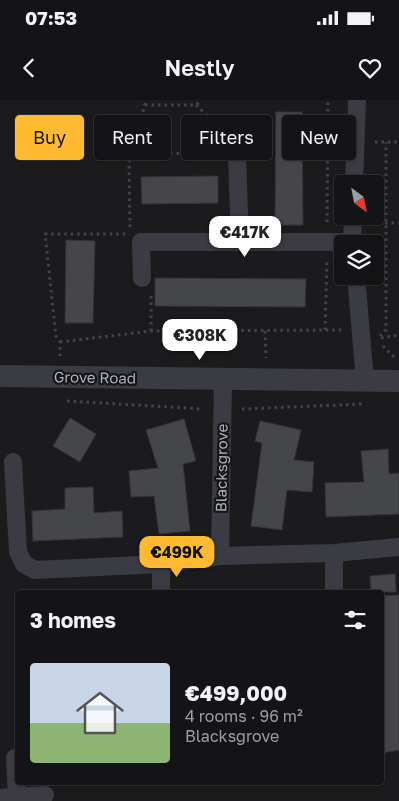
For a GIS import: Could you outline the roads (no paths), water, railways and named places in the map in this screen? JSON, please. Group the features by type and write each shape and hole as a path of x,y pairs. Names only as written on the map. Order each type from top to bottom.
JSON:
{"street":[{"path":"354,175 357,100"},
{"path":"237,160 240,242"},
{"path":"142,278 141,242 334,242"},
{"path":"357,285 365,381"},
{"name":"Grove Road","path":"0,376 399,381"},
{"name":"Blacksgrove","path":"220,556 224,380"},
{"path":"13,462 18,552 28,568 40,571 161,564 220,556 334,553 399,548"},
{"path":"334,553 334,590"},
{"path":"161,564 162,590"},
{"path":"15,758 9,798 45,795"}]}
